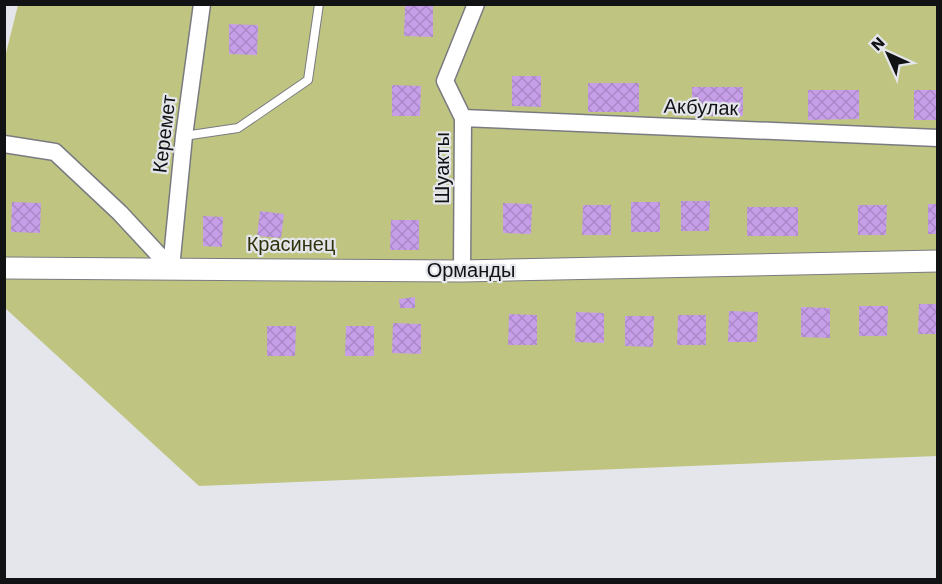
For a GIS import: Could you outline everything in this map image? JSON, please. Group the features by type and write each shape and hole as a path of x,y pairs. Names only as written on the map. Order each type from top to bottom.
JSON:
{"street":[{"name":"Керемет","path":"171,268 184,136 202,4"},
{"name":"Шуакты","path":"462,271 463,118 445,81 476,4"},
{"name":"Акбулак","path":"463,118 938,138"},
{"path":"4,144 55,152 120,213 171,268"},
{"name":"Орманды","path":"4,268 462,271 938,261"}],"lane":[{"path":"184,136 238,128 308,80 319,4"}],"green space":[{"name":"Красинец","path":"18,5 937,5 937,456 199,486 5,308 5,57"}],"building":[{"path":"405,6 433,6 433,37 404,36"},
{"path":"229,24 258,25 257,55 229,54"},
{"path":"512,76 541,76 541,107 512,106"},
{"path":"588,83 639,83 639,112 588,112"},
{"path":"392,85 421,86 420,116 392,116"},
{"path":"692,87 743,87 743,116 692,116"},
{"path":"808,90 859,90 859,119 808,120"},
{"path":"914,90 938,90 938,120 914,120"},
{"path":"681,201 710,201 709,231 681,231"},
{"path":"12,202 41,203 40,233 11,232"},
{"path":"631,202 660,202 660,232 631,232"},
{"path":"503,203 532,204 531,234 503,233"},
{"path":"928,204 938,204 938,234 928,234"},
{"path":"583,205 611,205 611,235 582,235"},
{"path":"858,205 887,205 886,235 858,235"},
{"path":"747,207 798,207 798,236 747,236"},
{"path":"260,211 284,214 281,238 257,236"},
{"path":"203,216 223,217 222,247 203,246"},
{"path":"391,220 419,220 419,250 390,250"},
{"path":"415,297 415,308 400,308 399,299"},
{"path":"919,304 938,304 938,334 918,334"},
{"path":"859,306 888,306 887,336 859,336"},
{"path":"801,307 830,308 830,338 801,337"},
{"path":"729,311 758,312 757,342 728,342"},
{"path":"576,312 604,313 604,343 575,342"},
{"path":"509,314 537,315 537,345 508,345"},
{"path":"678,315 706,315 706,345 677,345"},
{"path":"625,316 654,316 653,347 625,346"},
{"path":"393,323 421,324 421,354 392,353"},
{"path":"267,326 296,326 295,356 267,356"},
{"path":"346,326 374,326 374,356 345,356"}]}
